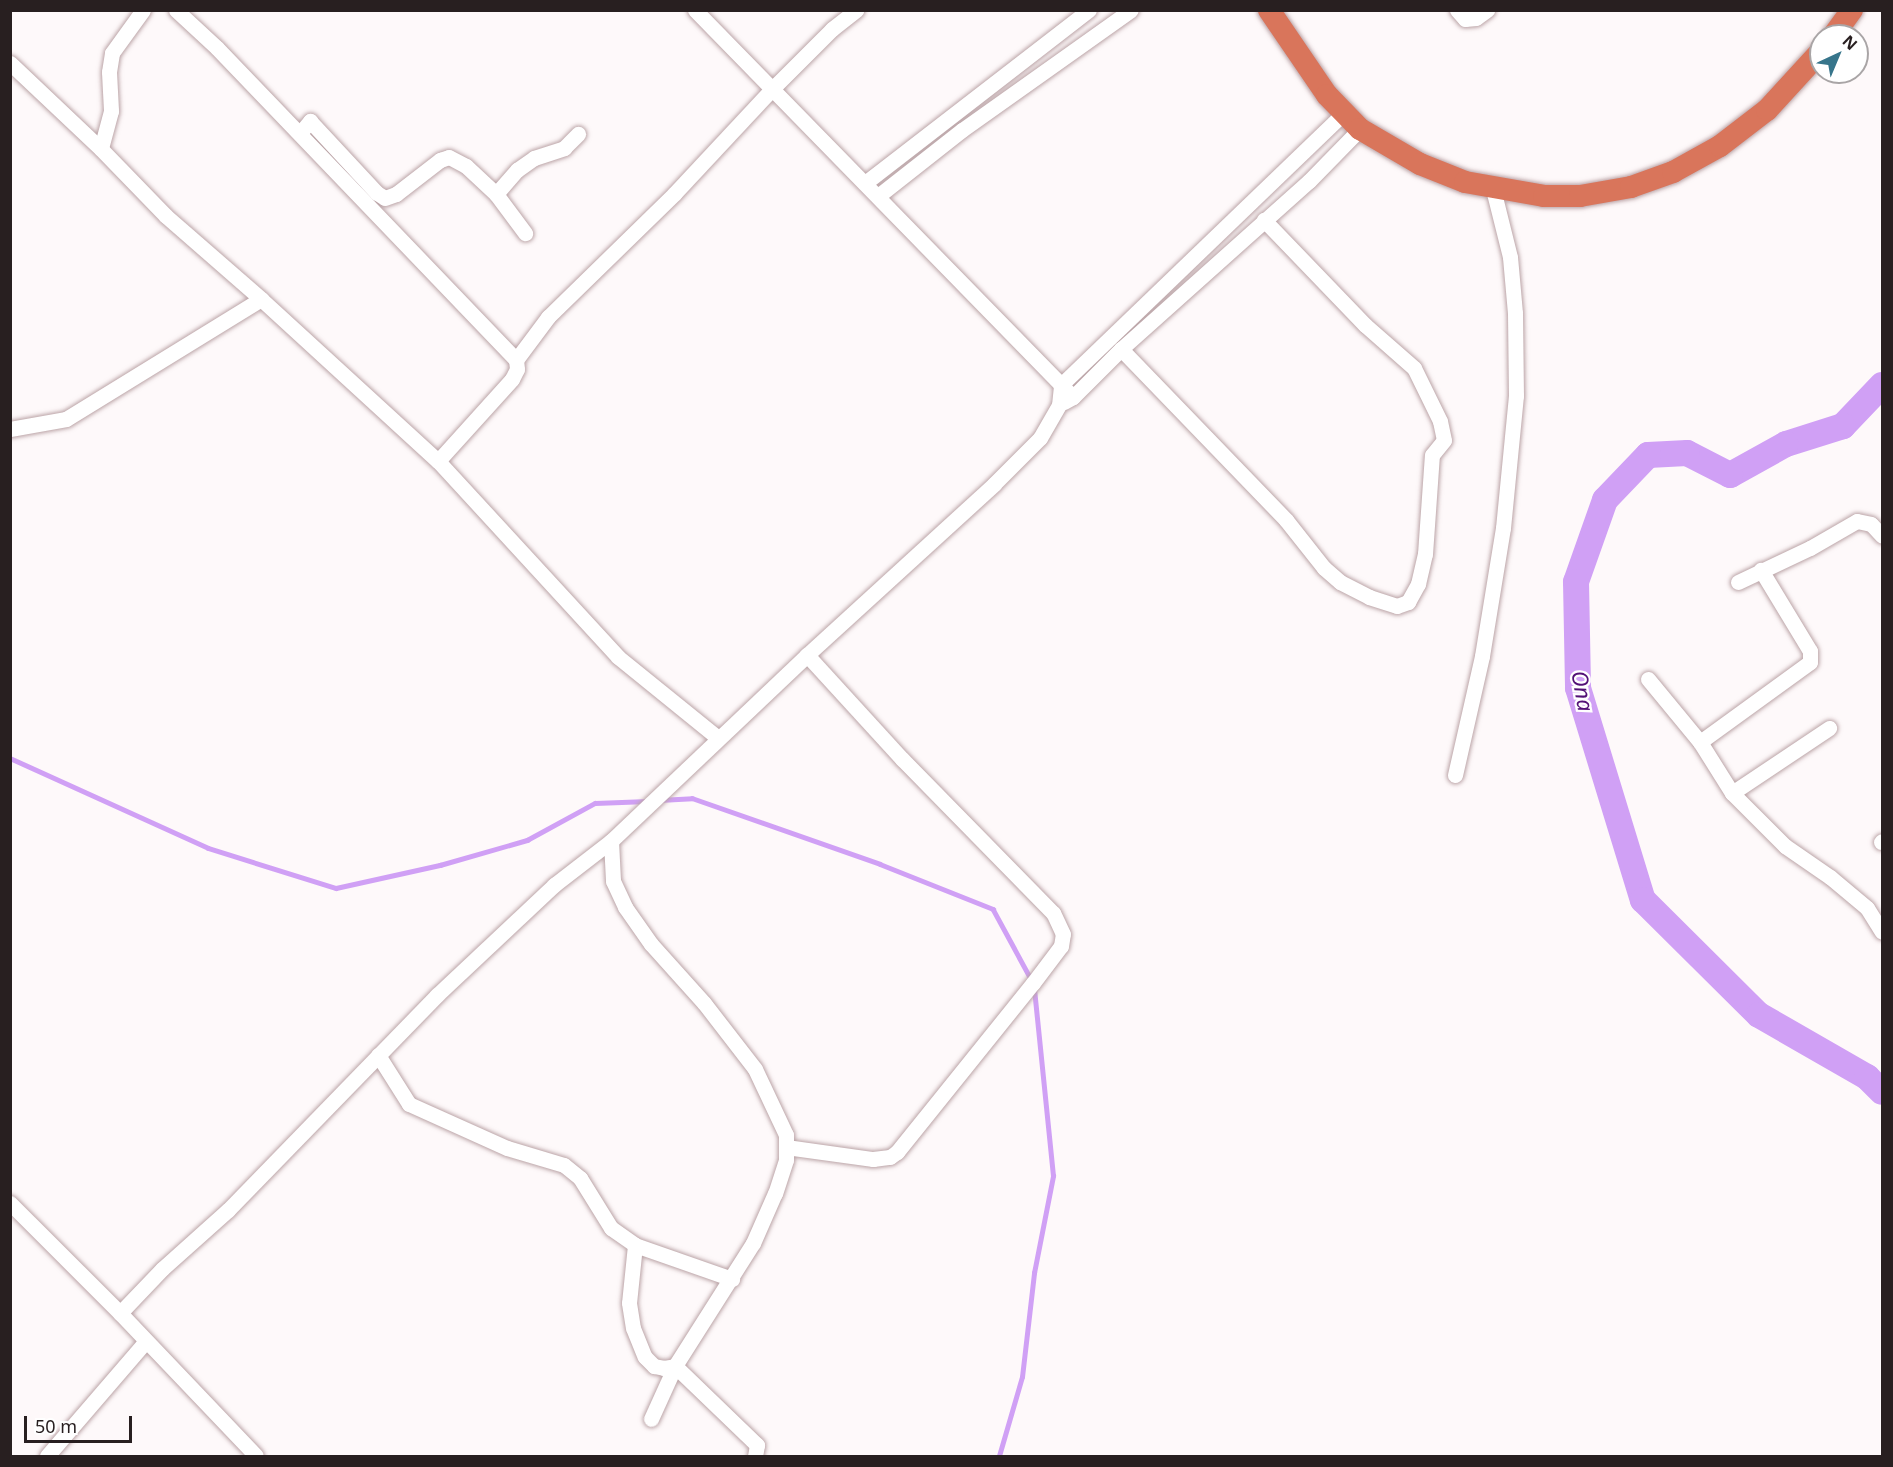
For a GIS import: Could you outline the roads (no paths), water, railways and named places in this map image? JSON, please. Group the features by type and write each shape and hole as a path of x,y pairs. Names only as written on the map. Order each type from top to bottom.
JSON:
{"highway":[{"path":"1269,10 1327,95 1360,129 1420,164 1466,182 1493,189 1544,196 1580,196 1631,187 1673,172 1720,146 1767,110 1809,64"},
{"path":"1842,24 1852,10"}],"street":[{"path":"101,149 111,111 109,72 112,53 143,10"},
{"path":"695,10 1073,397"},
{"path":"516,360 548,317 675,194 771,90 832,29 856,10"},
{"path":"865,183 1089,10"},
{"path":"878,196 962,129 1131,10"},
{"path":"1457,10 1465,19 1476,18 1487,10"},
{"path":"177,11 218,48 516,360 517,369 512,379 438,461"},
{"path":"10,63 101,149 160,210 261,298 438,461 618,657 718,738"},
{"path":"120,1312 162,1269 228,1210 437,995 554,885 611,841 807,655 994,484 1040,438 1059,405 1061,385 1344,113"},
{"path":"300,133 310,121 377,193 385,198 396,194 440,160 449,157 466,165 496,194 525,233"},
{"path":"1059,405 1073,397 1121,349 1264,220 1360,129"},
{"path":"496,194 517,170 534,158 564,148 578,134"},
{"path":"1455,775 1482,656 1503,528 1516,396 1515,313 1510,257 1493,189"},
{"path":"1121,349 1286,520 1324,568 1340,582 1370,597 1397,606 1408,602 1418,584 1425,554 1432,455 1444,440 1440,421 1414,368 1357,317 1264,220"},
{"path":"10,429 66,419 261,298"},
{"path":"1738,582 1810,548 1857,521 1871,524 1882,536"},
{"path":"1700,742 1810,662 1810,651 1761,570"},
{"path":"786,1147 873,1159 890,1157 897,1152 1047,965 1061,946 1063,934 1053,913 902,759 807,655"},
{"path":"1648,680 1700,742 1732,793 1785,846 1830,877 1866,908 1882,932"},
{"path":"1732,793 1829,728"},
{"path":"611,841 613,881 625,907 651,944 704,1003 755,1069 786,1135 786,1160 775,1193 753,1244 675,1366 651,1419"},
{"path":"378,1055 409,1104 420,1111 507,1148 564,1165 576,1174 611,1228 635,1245 732,1279"},
{"path":"10,1203 120,1312 256,1456"},
{"path":"635,1245 628,1303 638,1341 645,1357 654,1366 664,1368 675,1366"},
{"path":"46,1456 146,1342"},
{"path":"675,1366 758,1445 755,1456"}],"waterway":[{"name":"Ona","path":"1882,385 1843,426 1786,444 1730,475 1687,453 1648,455 1605,500 1576,582 1578,688 1643,900 1759,1015 1867,1077 1882,1092"},
{"path":"10,758 208,848 336,888 440,865 527,840 595,803 648,801"},
{"path":"659,800 692,798 880,864 993,909 1031,979"},
{"path":"999,1456 1022,1377 1034,1273 1053,1176 1034,989"}]}
